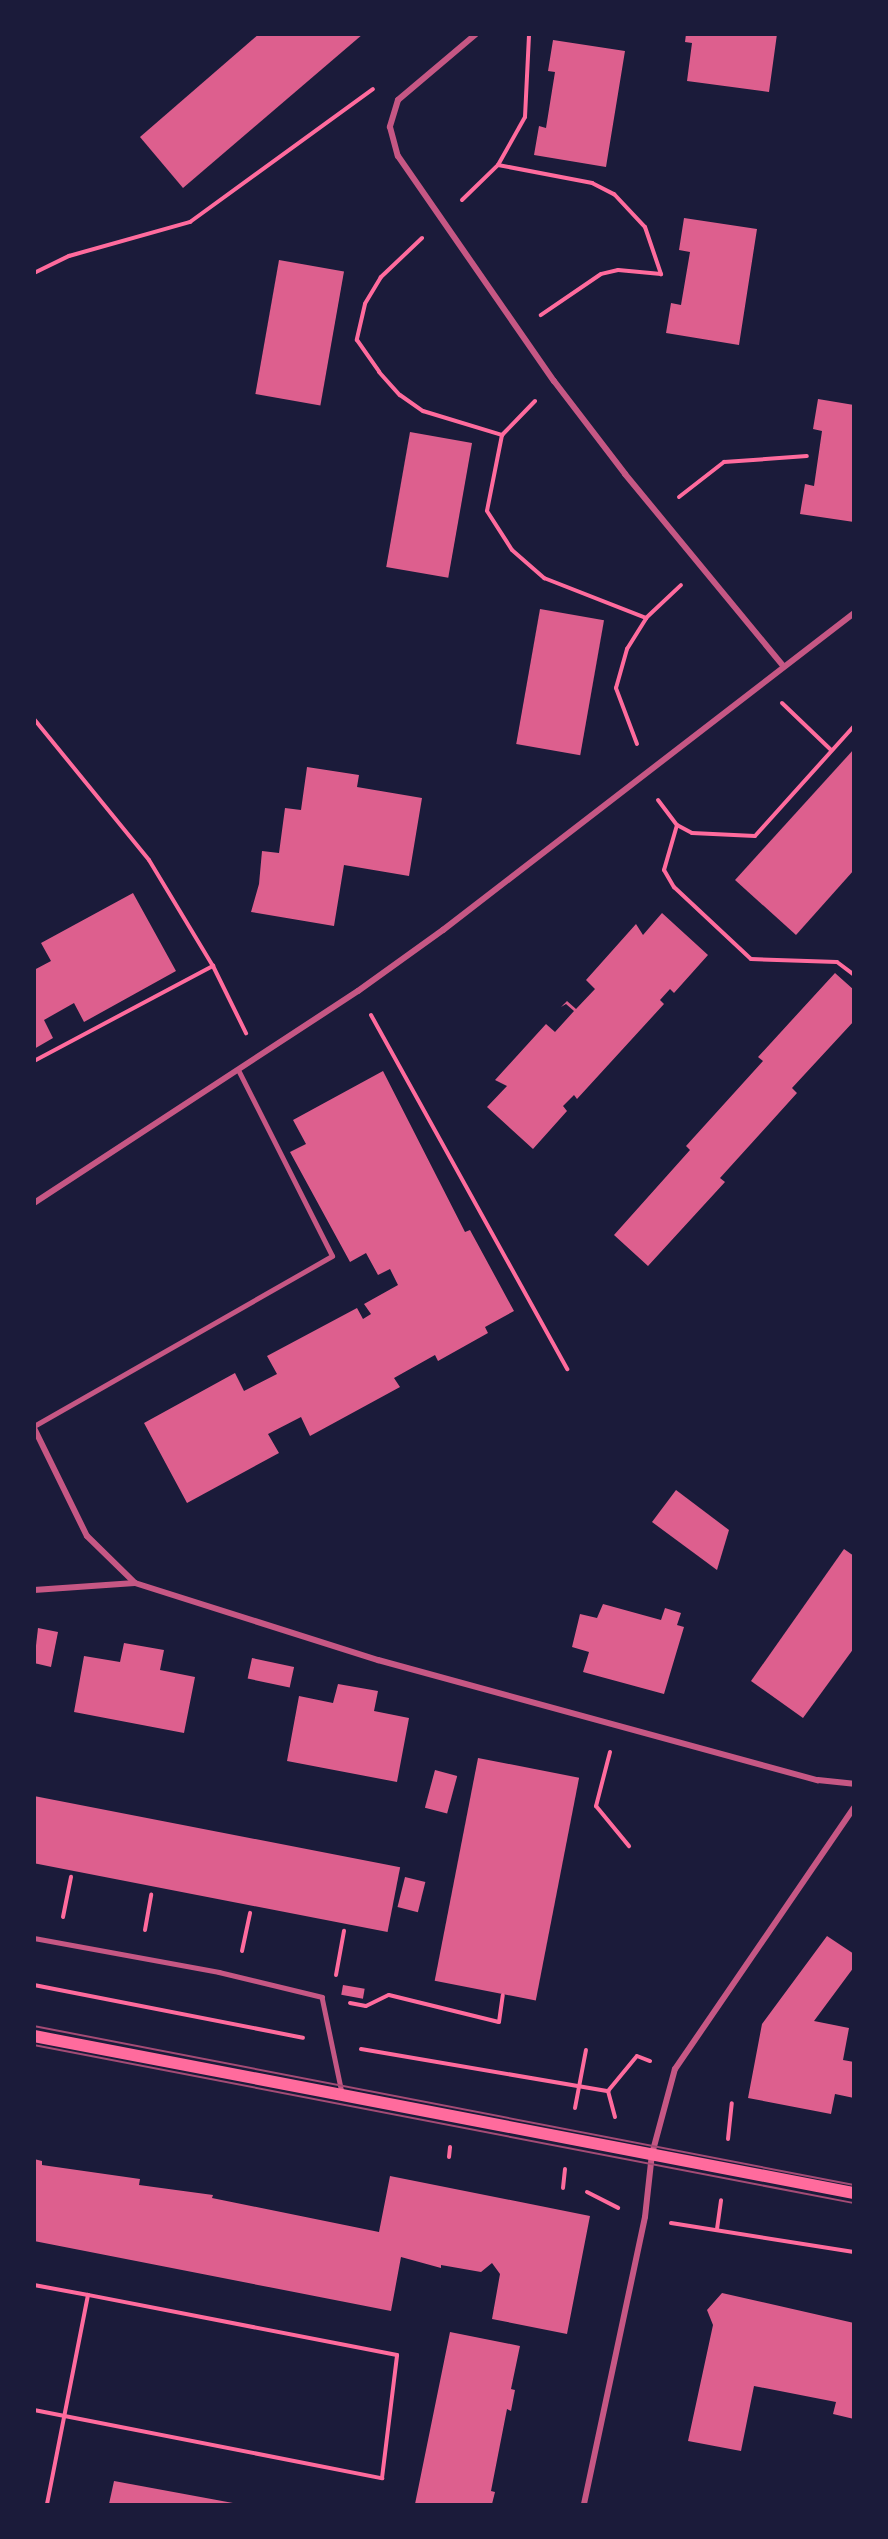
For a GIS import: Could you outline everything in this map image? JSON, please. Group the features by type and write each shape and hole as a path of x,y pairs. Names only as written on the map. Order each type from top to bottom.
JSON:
{"main road":[{"path":"34,2036 342,2093 854,2193"}],"street":[{"path":"476,34 398,100 390,127 398,156 554,381 658,514 783,666"},
{"path":"34,1203 358,991 442,930 639,775 854,613"},
{"path":"34,1427 87,1536 135,1583"},
{"path":"34,1590 135,1583 378,1660 818,1780 854,1784"},
{"path":"584,2505 645,2217 652,2154 675,2069 854,1808"}],"lane":[{"path":"34,1427 332,1256 237,1070"},
{"path":"34,1938 236,1977 322,1997 342,2093"}],"path":[{"path":"34,273 69,256 190,222 370,88 398,100"},
{"path":"498,165 592,183 614,194 645,227 661,274 618,270 601,274 518,330"},
{"path":"554,381 502,435 487,511 512,550 544,578 646,618"},
{"path":"658,514 710,470 724,462 807,456"},
{"path":"650,767 633,735 616,688 627,649 646,618 701,566"},
{"path":"764,681 831,750"},
{"path":"34,719 149,860 213,966 258,1056"},
{"path":"639,775 677,825 692,833 755,836 854,726"},
{"path":"677,825 664,870 674,887 751,959 837,962 854,975"},
{"path":"34,1061 213,966"},
{"path":"358,991 567,1369"},
{"path":"618,1726 596,1806 629,1846"},
{"path":"58,1942 71,1877"},
{"path":"140,1958 151,1895"},
{"path":"236,1977 250,1913"},
{"path":"331,1999 344,1931"},
{"path":"322,1997 366,2006 389,1995 498,2022 503,1995"},
{"path":"576,2101 585,2050"},
{"path":"608,2091 637,2056 645,2059"},
{"path":"729,2127 732,2103"},
{"path":"563,2188 564,2172"},
{"path":"587,2192 621,2209"},
{"path":"717,2229 719,2212"},
{"path":"660,2222 854,2252"},
{"path":"34,2285 397,2355 382,2478 34,2410"},
{"path":"47,2505 88,2295"}],"building":[{"path":"259,34 363,34 183,188 140,137"},
{"path":"686,34 777,34 769,92 687,81 692,43 685,42"},
{"path":"553,40 625,51 606,167 534,155 539,126 546,128 555,72 548,71"},
{"path":"684,218 757,229 739,345 666,333 671,303 681,305 690,252 679,250"},
{"path":"279,260 344,271 320,405 255,394"},
{"path":"818,399 854,405 854,522 800,514 805,484 814,486 822,431 813,429"},
{"path":"410,432 472,443 448,578 386,567"},
{"path":"540,609 604,620 580,755 516,744"},
{"path":"854,749 854,870 796,935 735,880"},
{"path":"307,767 359,775 357,787 422,798 409,876 344,865 334,926 251,912 259,884 262,851 279,853 285,808 301,810"},
{"path":"133,893 176,971 84,1022 74,1003 44,1020 53,1038 34,1049 34,970 51,961 41,943"},
{"path":"662,913 708,955 674,993 670,989 660,1000 664,1004 577,1099 574,1095 563,1106 567,1111 533,1149 487,1107 507,1086 495,1080 546,1024 555,1032 574,1011 566,1004 561,1007 567,1001 576,1009 595,989 586,980 636,924 643,935"},
{"path":"835,973 854,990 854,1021 792,1088 797,1093 720,1178 725,1182 648,1266 614,1235 690,1150 686,1146 763,1061 758,1057"},
{"path":"383,1071 465,1232 470,1230 514,1311 485,1327 488,1333 438,1361 435,1355 394,1378 400,1387 310,1436 301,1417 268,1434 279,1453 187,1503 144,1423 235,1373 244,1391 277,1374 267,1356 357,1308 363,1319 371,1314 364,1304 398,1285 390,1269 378,1275 366,1253 350,1262 290,1152 306,1144 293,1120"},
{"path":"676,1490 729,1530 717,1570 652,1522"},
{"path":"844,1549 854,1556 854,1648 803,1718 751,1681"},
{"path":"603,1604 661,1620 665,1608 681,1613 677,1625 684,1627 664,1694 583,1672 589,1652 572,1647 580,1614 597,1618"},
{"path":"38,1628 58,1632 51,1667 34,1663"},
{"path":"124,1643 164,1650 160,1670 195,1677 184,1733 74,1712 84,1656 120,1662"},
{"path":"252,1658 294,1667 290,1687 248,1679"},
{"path":"338,1684 378,1691 374,1711 409,1718 397,1782 287,1761 299,1696 333,1703"},
{"path":"478,1758 579,1778 536,2000 435,1981"},
{"path":"435,1770 457,1776 447,1814 425,1808"},
{"path":"34,1796 400,1867 388,1932 34,1863"},
{"path":"405,1877 425,1882 418,1912 398,1907"},
{"path":"827,1936 854,1954 854,1967 814,2021 849,2028 843,2060 854,2062 854,2098 835,2094 831,2114 748,2098 762,2024"},
{"path":"343,1985 365,1989 363,1999 341,1995"},
{"path":"34,2159 42,2161 42,2165 140,2179 139,2185 213,2195 212,2198 379,2232 390,2176 590,2216 567,2334 492,2319 500,2274 492,2263 481,2272 441,2265 441,2268 401,2257 391,2311 34,2241"},
{"path":"722,2293 854,2323 854,2419 833,2414 836,2402 754,2386 741,2451 688,2441 713,2325 707,2310"},
{"path":"450,2332 520,2346 511,2389 515,2390 511,2411 507,2409 491,2491 495,2492 492,2504 415,2504"},
{"path":"114,2481 233,2503 233,2504 109,2504"}],"tram line":[{"path":"34,2026 854,2185"},
{"path":"34,2045 854,2203"}]}
